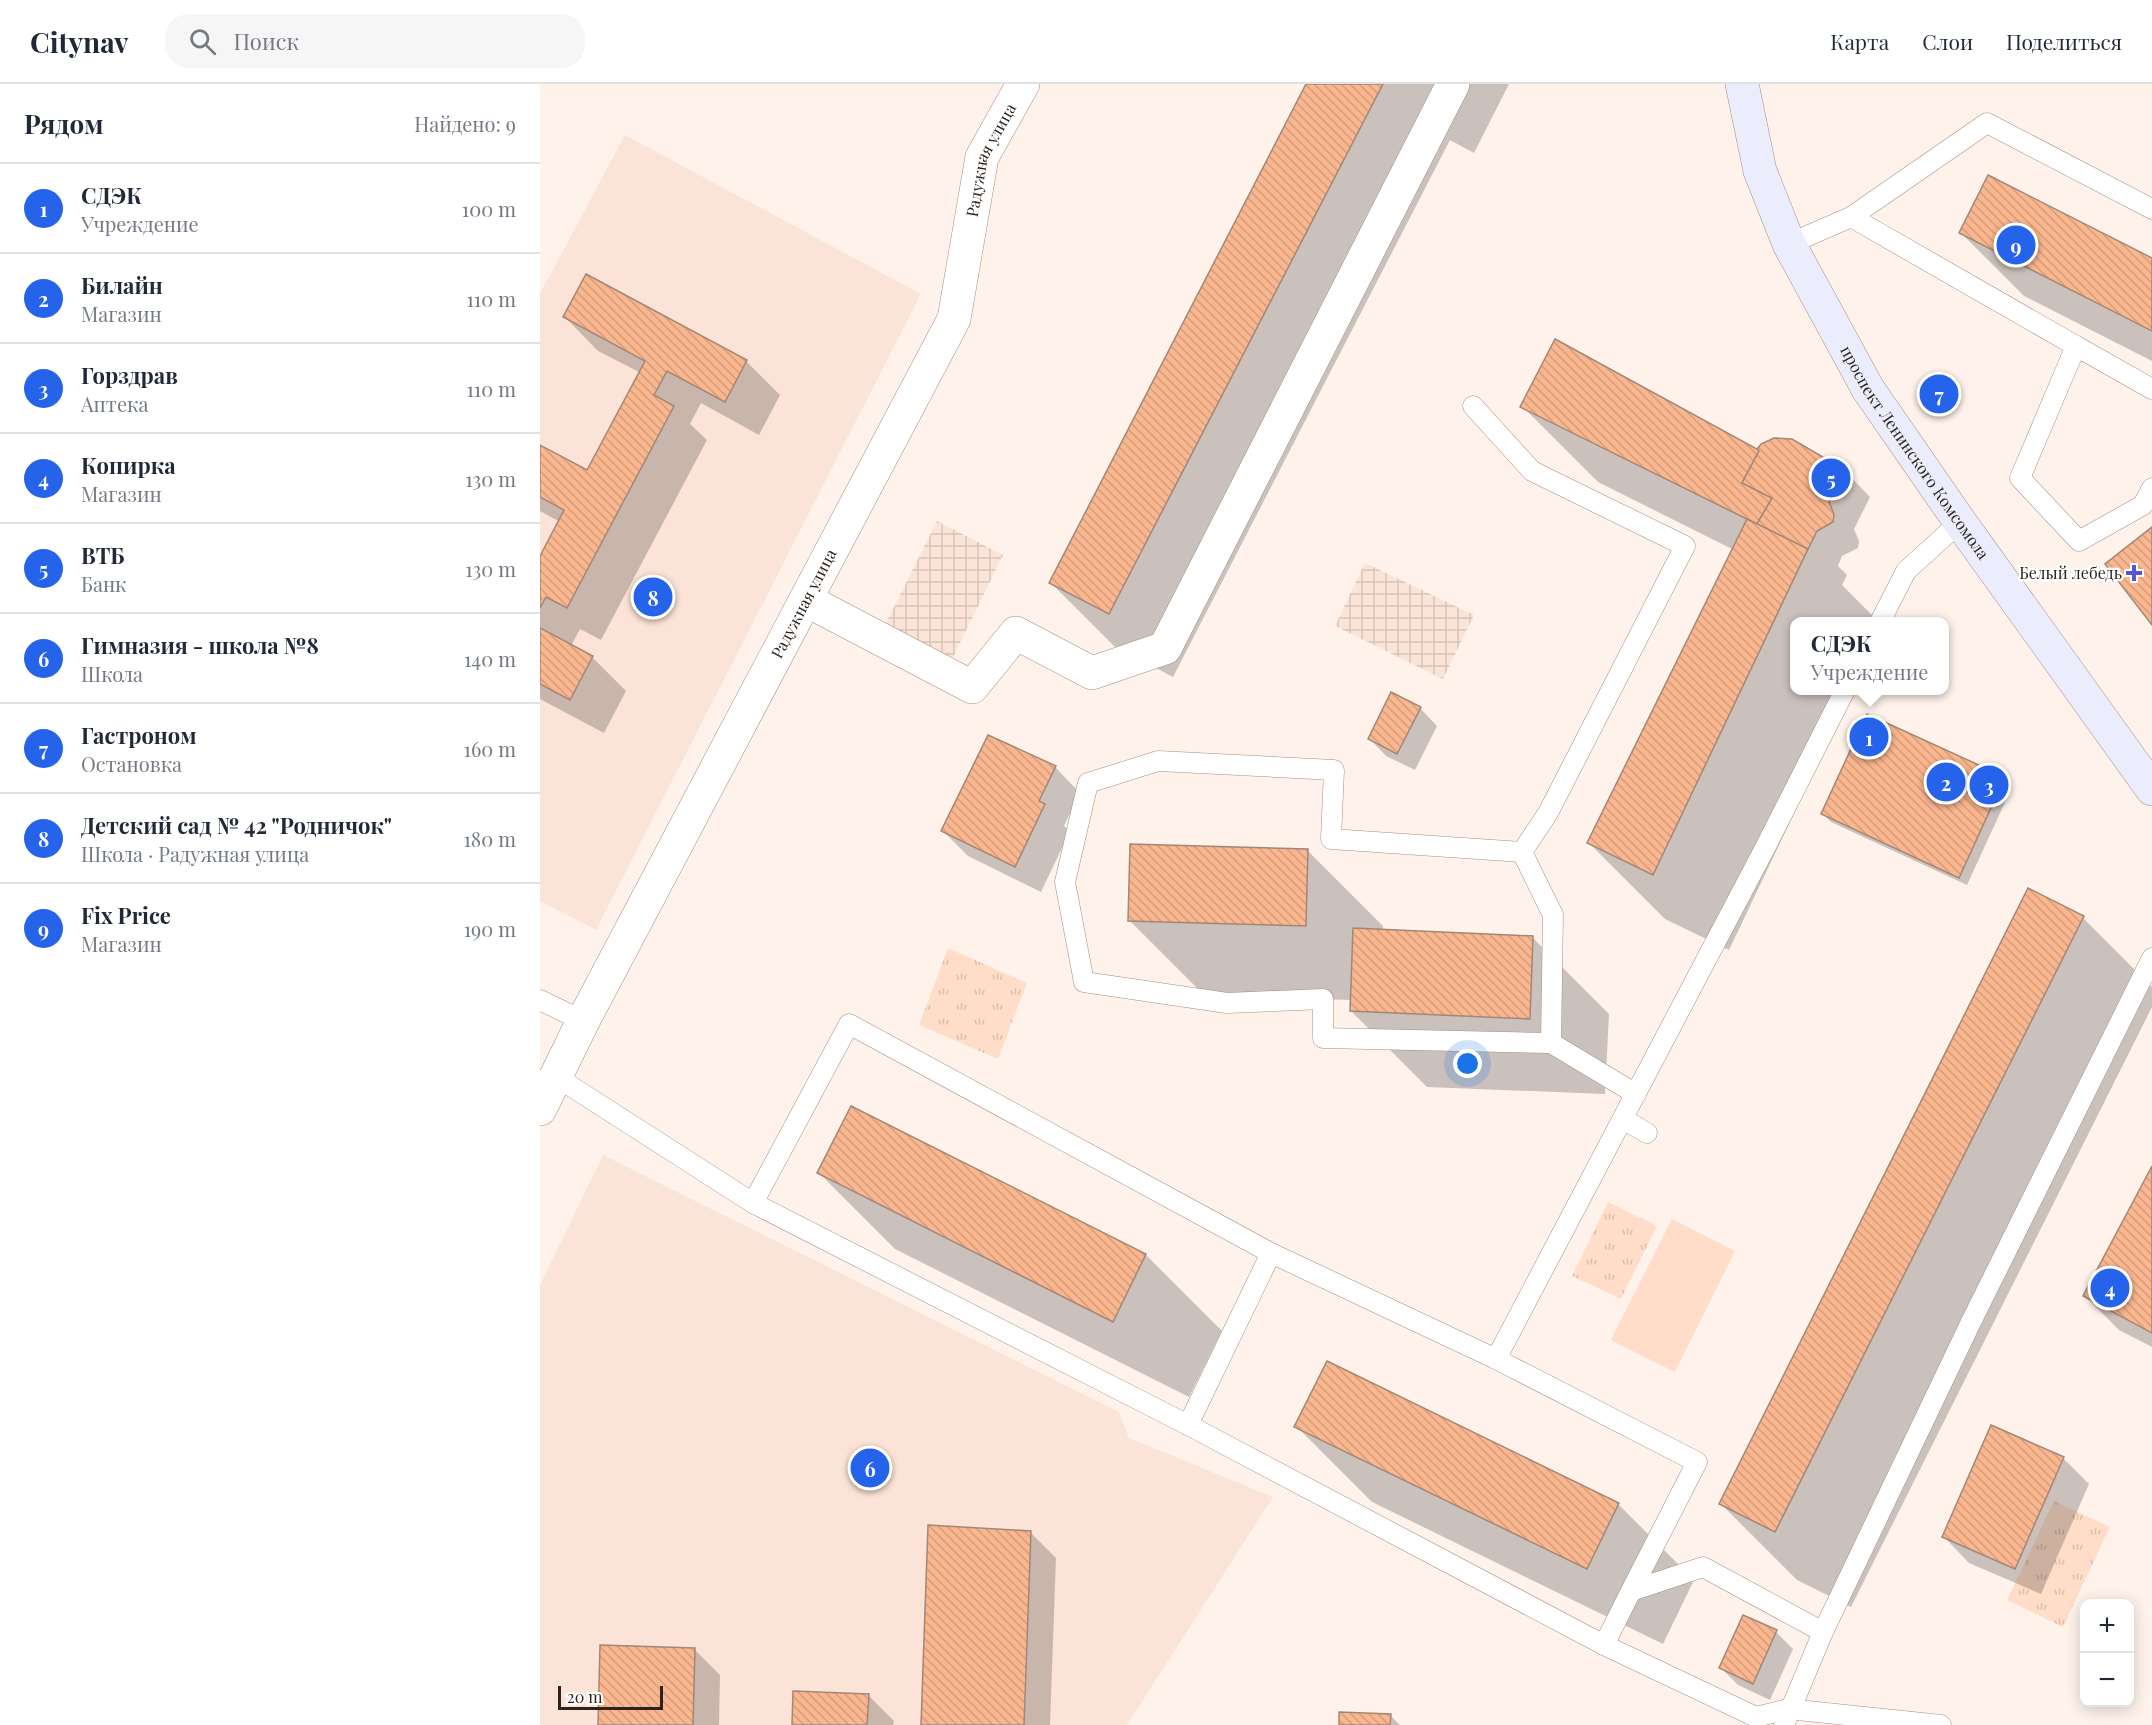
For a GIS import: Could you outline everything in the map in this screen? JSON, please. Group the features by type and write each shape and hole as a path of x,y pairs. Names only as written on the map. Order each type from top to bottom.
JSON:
{"main road":[{"name":"проспект Ленинского Комсомола","path":"1742,84 1760,171 1789,244 1868,389 1960,522 2152,789"}],"street":[{"name":"Радужная улица","path":"540,1109 583,1021 954,319 982,157 1023,84"},
{"path":"806,600 972,687 1016,633 1092,673 1165,648 1453,84"}],"lane":[{"path":"1789,244 1851,217 1987,123 2152,209"},
{"path":"1851,217 2152,389"},
{"path":"2076,346 2020,478 2079,541 2143,506 2152,488"},
{"path":"1473,406 1532,471 1685,546 1548,813 1522,852"},
{"path":"1882,617 1906,571 1960,522"},
{"path":"1496,1359 1842,695"},
{"path":"1522,852 1331,839 1334,770 1158,760 1088,783 1065,882 1084,982 1227,1003 1323,999 1323,1038 1551,1043 1636,1094"},
{"path":"1522,852 1553,915 1551,1043"},
{"path":"1786,1717 1823,1632 1970,1324 2152,958"},
{"path":"540,1000 583,1021"},
{"path":"753,1203 849,1024 1271,1253 1496,1359 1697,1462 1604,1645"},
{"path":"555,1076 753,1203 1188,1425 1604,1645 1756,1717 1941,1725"},
{"path":"1623,1119 1647,1133"},
{"path":"1188,1425 1271,1253"},
{"path":"1631,1591 1703,1567 1823,1632"}],"shaded area":[{"path":"625,135 921,294 596,930 540,901 540,294"},
{"path":"937,521 1003,555 951,661 884,627"},
{"path":"1365,563 1474,615 1443,679 1335,626"},
{"path":"603,1155 1119,1412 1129,1438 1273,1497 1127,1725 540,1725 540,1285"}],"green space":[{"path":"948,948 1027,983 998,1059 919,1025"},
{"path":"1608,1202 1657,1226 1621,1299 1572,1276"},
{"path":"1672,1219 1735,1251 1675,1372 1611,1340"},
{"path":"2054,1501 2110,1527 2063,1627 2007,1600"}],"building":[{"path":"1306,84 1383,84 1109,614 1049,583"},
{"path":"1988,175 2152,258 2152,331 1959,233"},
{"path":"586,274 747,360 725,402 667,371 654,395 674,406 567,608 546,597 540,608 540,556 564,510 540,497 540,445 587,470 645,361 563,317"},
{"path":"1555,339 1757,449 1759,451 1742,483 1772,498 1757,524 1520,407"},
{"path":"1774,438 1792,439 1845,470 1829,502 1834,514 1833,522 1817,531 1808,549 1757,524 1772,498 1742,483 1759,451 1757,449 1761,444"},
{"path":"1747,519 1808,549 1653,875 1587,843"},
{"path":"2152,527 2152,625 2105,564"},
{"path":"540,628 593,656 570,700 540,684"},
{"path":"1391,692 1421,707 1397,754 1368,739"},
{"path":"1867,714 2005,777 1959,878 1821,814"},
{"path":"988,735 1056,766 1039,801 1045,804 1015,867 941,831"},
{"path":"1130,844 1308,849 1306,926 1128,921"},
{"path":"2028,888 2084,916 1775,1532 1719,1504"},
{"path":"1353,928 1533,936 1530,1019 1350,1011"},
{"path":"851,1106 1146,1254 1113,1322 817,1173"},
{"path":"2152,1166 2152,1333 2083,1296"},
{"path":"1327,1361 1619,1503 1587,1569 1294,1427"},
{"path":"1991,1425 2064,1457 2015,1569 1942,1537"},
{"path":"928,1525 1031,1531 1024,1725 921,1725"},
{"path":"1743,1615 1777,1630 1753,1684 1719,1668"},
{"path":"600,1645 695,1648 693,1725 598,1725"},
{"path":"793,1691 869,1694 867,1725 792,1725"},
{"path":"1339,1712 1391,1714 1390,1725 1339,1725"}],"place":[{"name":"Fix Price","path":"2016,245"},
{"name":"Гастроном","path":"1939,394"},
{"name":"ВТБ","path":"1831,478"},
{"name":"Белый лебедь","path":"2134,573"},
{"name":"Детский сад № 42 \"Родничок\"","path":"653,597"},
{"name":"СДЭК","path":"1869,737"},
{"name":"Билайн","path":"1946,782"},
{"name":"Горздрав","path":"1989,785"},
{"name":"Копирка","path":"2110,1288"},
{"name":"Гимназия - школа №8","path":"870,1468"}]}
